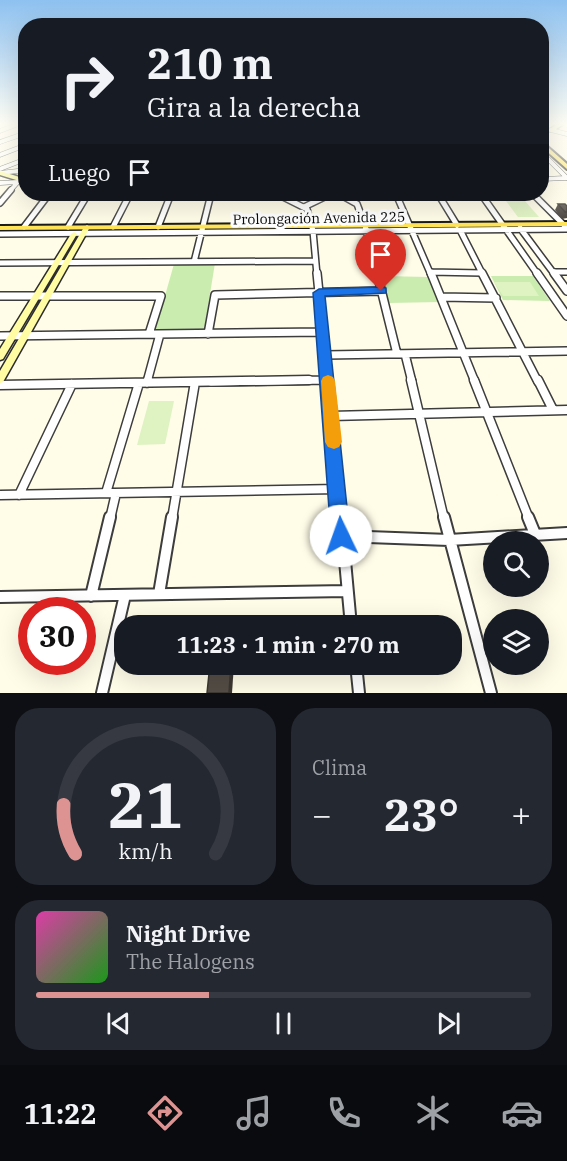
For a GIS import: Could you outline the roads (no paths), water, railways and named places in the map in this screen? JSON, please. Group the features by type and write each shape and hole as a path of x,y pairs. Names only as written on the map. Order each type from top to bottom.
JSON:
{"main road":[{"name":"Prolongación Avenida 225","path":"0,228 24,227 71,231 113,227 202,230 566,226"}],"street":[{"path":"549,160 567,178"},
{"path":"0,172 18,163"},
{"path":"0,172 18,171"},
{"path":"0,172 18,180"},
{"path":"549,179 567,178"},
{"path":"0,183 18,182"},
{"path":"0,203 18,187"},
{"path":"24,227 43,201"},
{"path":"0,357 57,263 85,201"},
{"path":"113,227 126,201"},
{"path":"158,227 168,201"},
{"path":"194,262 209,201"},
{"path":"292,201 304,207 308,212 312,228 350,615"},
{"path":"304,207 316,201"},
{"path":"353,201 357,204 366,228 381,291 419,414 449,540 491,693"},
{"path":"399,201 464,353 535,531"},
{"path":"442,201 459,228 553,410"},
{"path":"486,201 567,316"},
{"path":"540,201 566,226"},
{"path":"519,227 567,291"},
{"path":"0,379 85,230"},
{"name":"Prolongación Avenida 225","path":"85,230 202,230"},
{"name":"Prolongación Avenida 225","path":"0,234 71,231"},
{"path":"0,263 315,261"},
{"path":"430,272 482,273"},
{"path":"553,272 567,272"},
{"path":"208,334 214,294 381,291"},
{"path":"0,296 161,296 149,334"},
{"path":"441,297 496,298"},
{"path":"0,336 323,332"},
{"path":"91,596 111,493 159,334"},
{"path":"326,355 567,351"},
{"path":"0,385 328,380"},
{"path":"159,594 195,382"},
{"path":"20,495 72,384"},
{"path":"331,416 553,410 566,412"},
{"path":"0,495 338,489"},
{"path":"549,534 567,533"},
{"path":"341,536 449,540 483,538"},
{"path":"0,597 347,591"},
{"path":"102,693 125,595"},
{"path":"357,675 359,693"}]}
